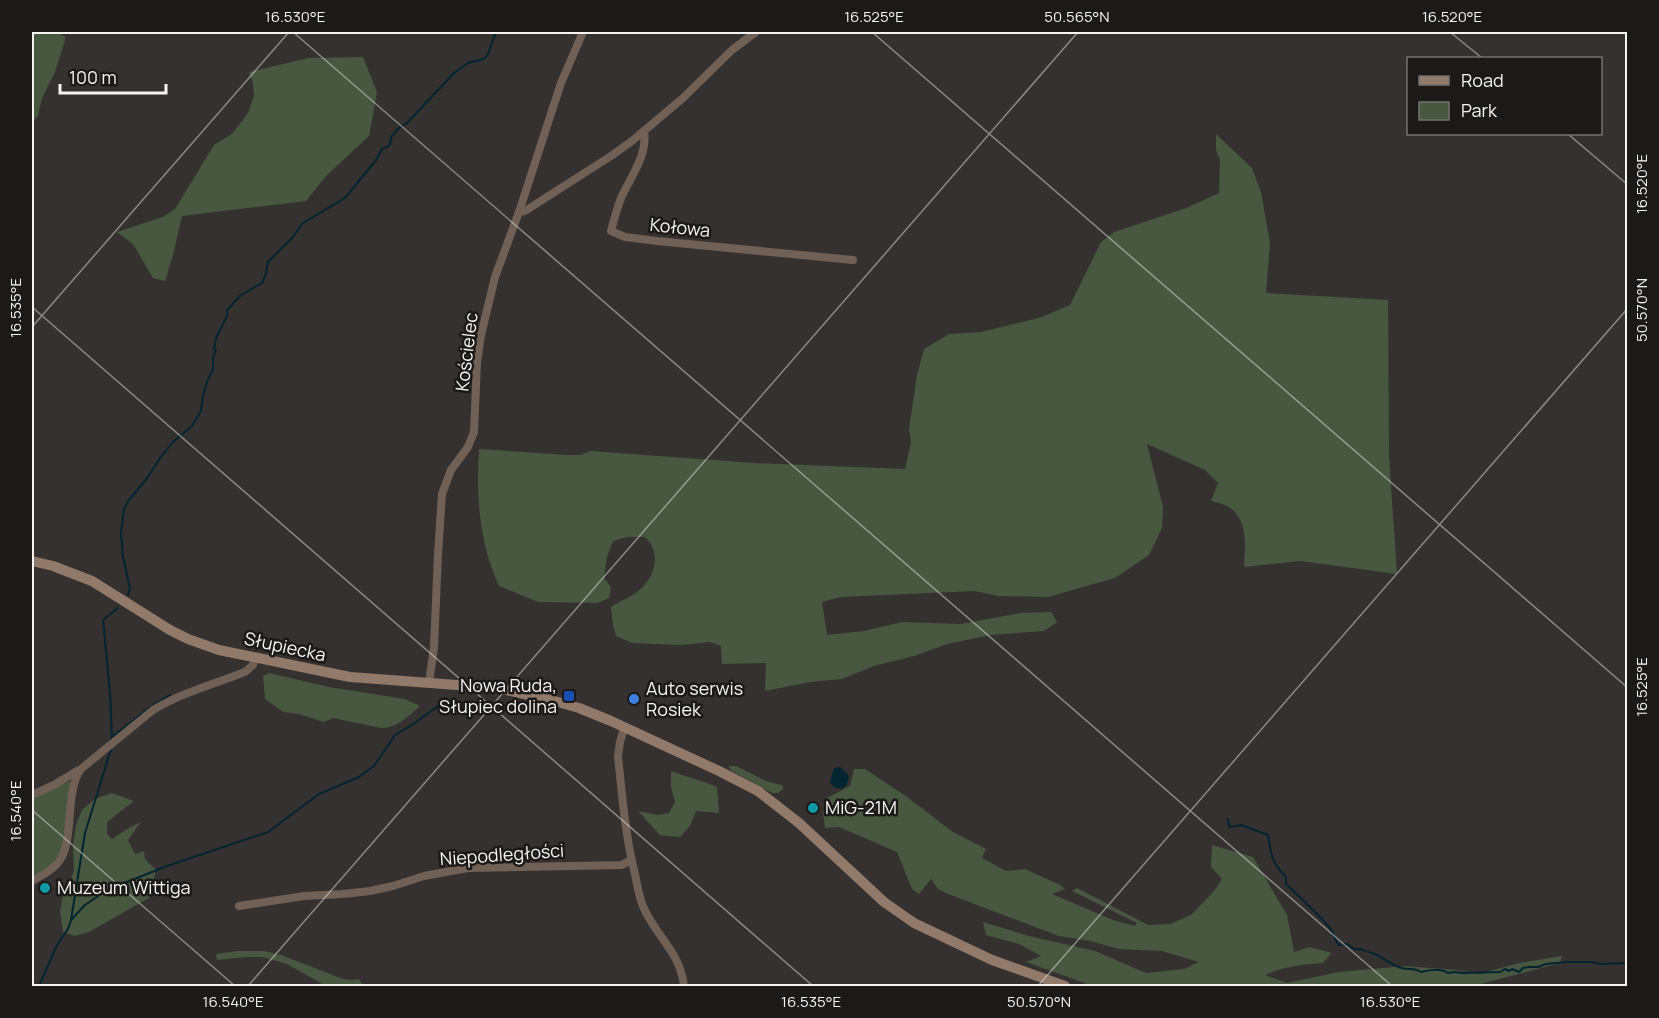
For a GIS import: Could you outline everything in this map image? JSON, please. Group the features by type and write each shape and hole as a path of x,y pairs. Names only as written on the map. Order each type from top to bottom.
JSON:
{"main road":[{"name":"Słupiecka","path":"32,561 53,566 92,581 152,620 188,639 219,650 350,677 497,688 552,700 586,711 758,791 799,823 884,902 914,923 992,960 1065,987"}],"street":[{"name":"Kościelec","path":"429,683 434,647 442,494 451,471 468,447 474,432 477,363 481,335 495,277 561,83 583,32"},
{"path":"519,212 525,211 611,156 645,131 732,50 756,32"},
{"name":"Kołowa","path":"645,131 644,151 620,202 611,231 625,237 657,241 853,260"},
{"path":"32,795 81,769 153,710 174,698 244,672 253,665 255,658"},
{"path":"624,729 618,756 631,860 638,892 644,908 673,952 683,976 684,987"},
{"path":"32,881 55,866 63,854 69,830 73,785 81,769"},
{"name":"Niepodległości","path":"239,906 304,896 370,891 449,871 536,866 622,865 631,860"}],"green space":[{"path":"32,32 56,32 66,37 55,72 42,98 38,116 32,122"},
{"path":"363,57 377,92 369,136 326,176 306,201 182,216 165,281 153,278 133,244 117,232 163,217 175,209 214,145 232,134 248,113 254,95 249,72 309,58"},
{"path":"1216,134 1252,168 1261,192 1270,243 1266,293 1388,300 1389,456 1397,574 1300,561 1244,567 1242,524 1233,510 1211,501 1218,483 1205,470 1147,444 1163,507 1162,528 1149,555 1115,578 1048,597 998,596 975,591 841,597 822,602 827,635 864,631 902,622 961,624 1021,613 1051,612 1057,622 1044,631 991,635 947,644 914,656 874,666 842,679 810,682 765,691 766,663 722,664 721,646 710,642 680,645 632,643 616,636 611,607 637,592 651,576 655,556 652,546 645,537 627,537 613,541 607,557 604,578 611,587 609,598 598,603 538,602 499,586 487,553 480,519 479,449 567,455 580,455 591,451 754,463 905,469 911,442 909,429 917,375 924,349 949,334 981,332 1042,317 1070,305 1101,242 1114,232 1186,208 1219,193 1220,160 1216,150"},
{"path":"269,673 329,687 405,699 420,706 402,721 381,728 333,718 324,722 299,714 283,712 265,699 263,676"},
{"path":"729,766 736,766 766,781 781,785 783,789 778,793 772,793 732,771"},
{"path":"854,769 865,769 953,832 986,849 982,858 1006,871 1025,869 1065,889 1052,894 1113,920 1135,926 1137,923 1072,891 1077,888 1148,925 1170,924 1191,915 1215,890 1222,879 1211,867 1212,845 1253,857 1287,915 1294,952 1310,947 1332,953 1323,963 1293,966 1265,975 1287,983 1339,972 1405,966 1479,974 1519,963 1562,956 1560,963 1473,986 1093,986 1026,962 1041,956 1019,944 986,935 983,922 1029,936 1095,951 1146,973 1184,969 1199,962 1162,951 1119,949 1059,936 948,894 938,889 931,879 919,894 912,889 897,852 839,827 825,828 823,813 827,798 850,786"},
{"path":"671,771 717,787 719,813 696,811 690,826 680,837 660,835 638,811 657,815 669,813 675,802 671,787"},
{"path":"70,781 67,823 59,854 50,866 32,877 32,799"},
{"path":"112,793 134,801 107,822 107,834 112,839 141,822 128,840 135,854 144,851 145,859 156,870 149,898 89,932 75,936 63,932 60,911 64,889 74,870 73,845 76,825 82,810 95,799"},
{"path":"264,951 281,955 343,979 359,979 362,984 326,986 287,964 262,957 217,960 216,954"}],"water":[{"path":"840,767 849,777 846,786 841,789 834,787 830,782 834,768"}],"waterway":[{"path":"128,595 130,588 123,557 121,533 124,509 160,458 172,443 192,426 201,411 203,396 213,369 216,338 227,316 227,310 241,295 262,283 268,262 292,238 303,223 345,198 376,160 382,149 389,146 391,137 454,73 468,63 484,59 496,32"},
{"path":"110,742 112,737 110,693 103,620 118,608"},
{"path":"112,737 170,695"},
{"path":"71,920 85,905 122,884 167,866 268,832 319,794 359,777 374,766 395,735 438,706"},
{"path":"39,986 71,920 85,833 111,749"},
{"path":"1228,819 1229,827 1241,825 1268,835 1273,858 1286,877 1286,884 1330,928 1339,945 1348,944 1354,949 1375,954 1398,967 1421,972 1442,970 1448,973 1463,973 1500,972 1505,969 1519,972 1523,968 1567,962 1628,963"}],"place":[{"name":"Nowa Ruda, Słupiec dolina","path":"569,696"},
{"name":"Auto serwis Rosiek","path":"634,699"},
{"name":"MiG-21M","path":"813,808"},
{"name":"Muzeum Wittiga","path":"45,888"}]}
